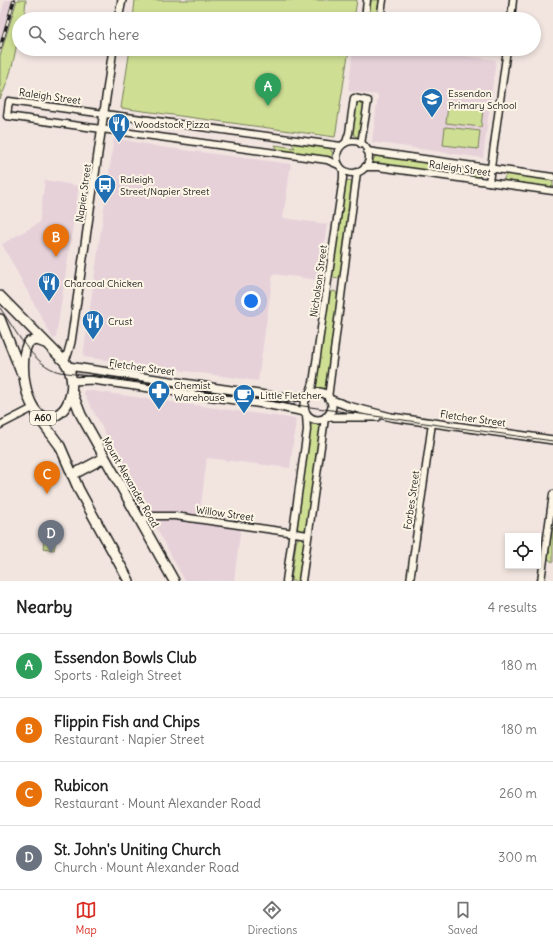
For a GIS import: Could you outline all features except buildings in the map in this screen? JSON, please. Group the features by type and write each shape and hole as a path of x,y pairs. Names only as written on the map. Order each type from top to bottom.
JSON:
{"main road":[{"path":"0,296 66,364"},
{"name":"A60","path":"0,319 12,344 34,409 38,415 44,418 54,416 62,411 72,392 72,381 66,364"},
{"name":"A60","path":"26,386 24,364 25,348 29,342 33,340 40,340 45,343"},
{"name":"Mount Alexander Road","path":"72,392 79,411 104,458 174,581"},
{"name":"A60","path":"34,409 60,446 72,475 129,581"},
{"path":"72,475 104,458"}],"street":[{"path":"117,12 118,0"},
{"path":"119,12 122,0"},
{"path":"365,12 367,0"},
{"path":"381,12 383,0"},
{"path":"512,12 513,0"},
{"name":"Napier Street","path":"66,364 70,347 112,56"},
{"path":"489,182 506,56"},
{"path":"344,144 356,142 361,144 367,150 368,159 365,167 358,172 352,173 341,167 337,155 349,133 354,98 368,101 361,144"},
{"name":"Raleigh Street","path":"341,167 320,159 7,116 9,101 344,144"},
{"name":"Raleigh Street","path":"367,150 379,154 553,177"},
{"name":"Nicholson Street","path":"309,396 314,383 341,167"},
{"name":"Raleigh Street","path":"365,167 378,167 553,191"},
{"path":"302,581 326,417 331,408 329,399 358,172"},
{"name":"Fletcher Street","path":"66,364 286,398 309,396"},
{"name":"Fletcher Street","path":"72,381 92,380 270,404 306,413"},
{"path":"286,581 307,428 304,404 309,396 319,393 329,399"},
{"name":"Fletcher Street","path":"329,399 391,417 553,440"},
{"path":"0,425 34,409"},
{"path":"306,413 315,420 326,417"},
{"name":"Fletcher Street","path":"326,417 391,417"},
{"name":"Forbes Street","path":"410,581 432,423"},
{"path":"541,581 553,494"},
{"name":"Willow Street","path":"140,520 152,516 175,516 308,535"}],"shaded area":[{"path":"5,0 17,0 13,12 12,12 0,56 0,17"},
{"name":"Essendon Primary School","path":"352,56 466,56 496,60 483,158 372,142 378,95 348,91"},
{"path":"114,138 161,147 291,164 283,218 327,224 319,280 273,274 258,381 83,357"},
{"path":"45,180 79,186 56,338 53,339 2,244 39,223"},
{"path":"85,390 296,419 290,468 207,458 199,519 241,526 234,581 185,581 83,392"}],"green space":[{"path":"17,0 26,0 25,12 13,12"},
{"path":"135,0 357,0 355,12 134,12"},
{"path":"371,0 379,0 377,12 369,12"},
{"path":"12,16 12,56 15,56 8,81 0,99 0,56"},
{"path":"129,56 348,56 335,137 121,108"},
{"path":"358,102 362,102 364,107 360,135 356,137 352,132 356,105"},
{"path":"448,105 483,109 481,127 446,123"},
{"path":"445,127 480,131 478,149 443,145"},
{"path":"291,143 330,148 333,154 329,158 278,151 275,145 295,148"},
{"path":"375,156 479,169 480,176 476,178 376,164 373,161"},
{"path":"509,173 553,179 553,188 506,182 504,179 505,176"},
{"path":"345,180 354,181 341,277 335,279 332,275 332,271"},
{"path":"335,291 338,296 325,388 319,390 316,383 329,295 331,292"},
{"path":"317,423 320,427 307,526 303,531 300,531 297,527 310,427 312,424"},
{"path":"47,522 59,524 54,550 43,548"},
{"path":"553,522 553,562 548,559"},
{"path":"301,537 304,542 299,581 291,581 296,543 298,538"}],"tram line":[{"path":"0,308 18,336 33,355 50,368 60,372 553,441"}],"railway":[{"path":"0,48 14,0"}],"place":[{"name":"Essendon Bowls Club","path":"268,106"},
{"name":"Essendon Primary School","path":"432,118"},
{"name":"Woodstock Pizza","path":"119,144"},
{"name":"Raleigh Street/Napier Street","path":"105,204"},
{"name":"Flippin Fish and Chips","path":"56,257"},
{"name":"Charcoal Chicken","path":"49,302"},
{"name":"Crust","path":"93,340"},
{"name":"Chemist Warehouse","path":"159,410"},
{"name":"Little Fletcher","path":"244,414"},
{"name":"Rubicon","path":"47,494"},
{"name":"St. John's Uniting Church","path":"51,553"}]}
